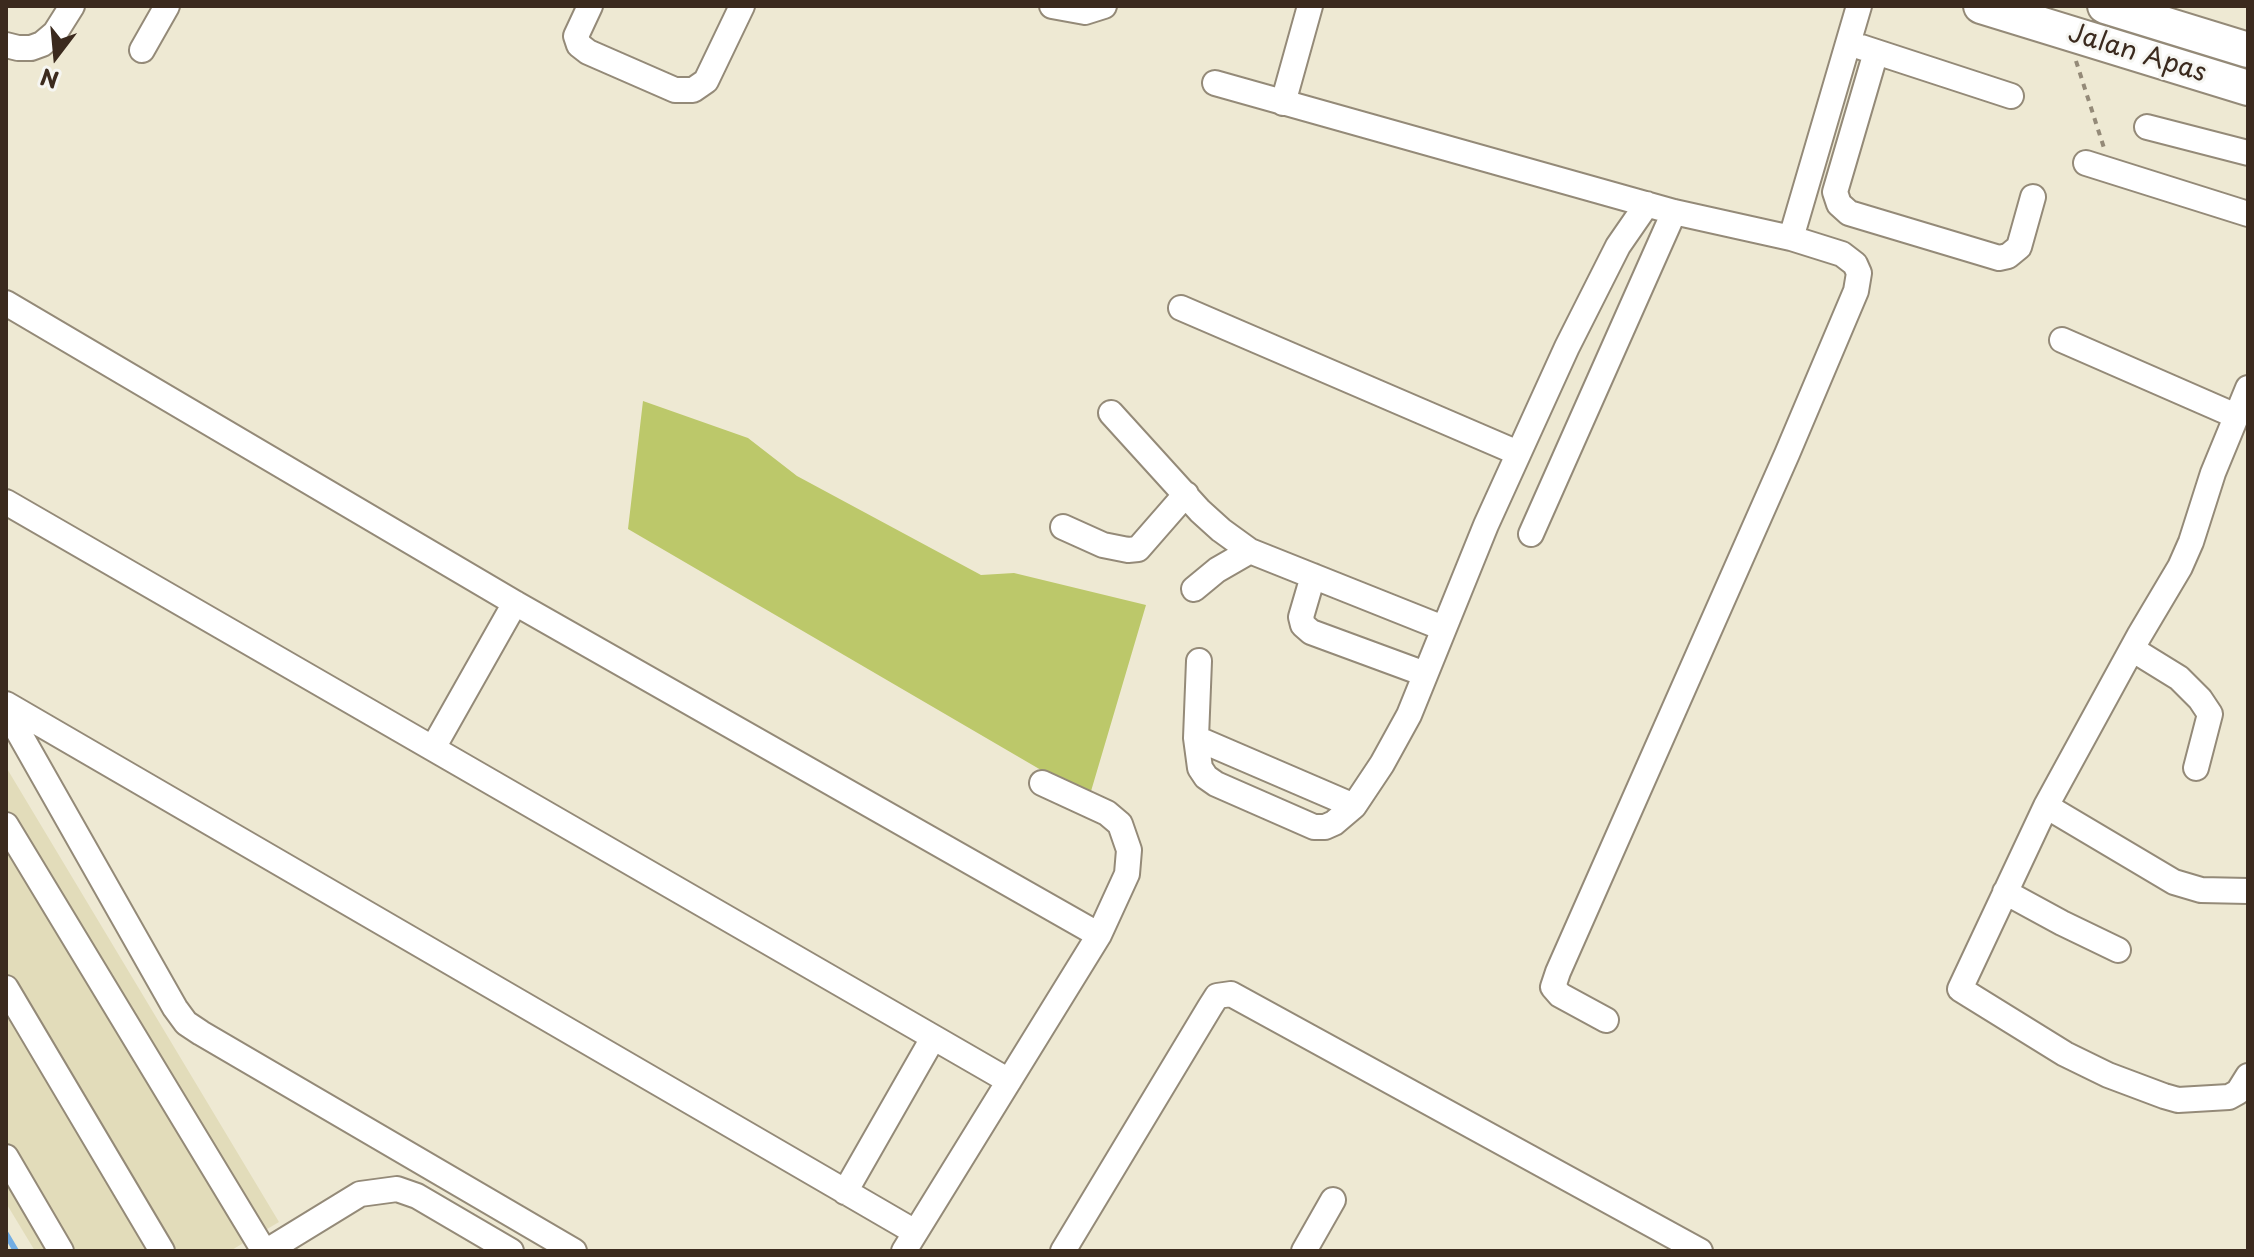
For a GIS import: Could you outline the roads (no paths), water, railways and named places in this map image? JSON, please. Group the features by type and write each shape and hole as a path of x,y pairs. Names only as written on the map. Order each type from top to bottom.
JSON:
{"highway":[{"name":"Jalan Apas","path":"1981,6 2248,88"},
{"name":"Jalan Apas","path":"2105,6 2248,50"}],"street":[{"path":"6,45 31,48 42,44 55,33 72,6"},
{"path":"142,50 167,6"},
{"path":"590,6 576,36 579,45 588,52 675,90 693,90 706,81 742,6"},
{"path":"1052,6 1085,12 1104,6"},
{"path":"1283,103 1310,6"},
{"path":"1791,238 1859,6"},
{"path":"1848,43 2011,96"},
{"path":"1876,52 1835,192 1839,204 1849,213 1999,258 2008,256 2019,247 2033,197"},
{"path":"1215,83 1674,212 1791,238 1842,254 1855,264 1859,273 1856,291 1752,535 1558,972 1553,987 1560,995 1606,1020"},
{"path":"2147,127 2248,153"},
{"path":"2095,166 2248,214"},
{"path":"1199,661 1196,738 1200,768 1206,777 1314,827 1334,823 1354,806 1409,715 1518,453 1567,347 1628,230 1647,204"},
{"path":"1531,534 1674,212"},
{"path":"6,303 515,603 1099,935"},
{"path":"1181,308 1518,453"},
{"path":"2062,340 2236,416"},
{"path":"2248,388 2213,473 2180,567 2046,806 1960,989 2065,1054 2108,1075 2178,1100 2229,1097 2238,1092 2248,1076"},
{"path":"1111,413 1221,530 1250,551 1443,628"},
{"path":"1063,527 1103,545 1138,549 1186,494"},
{"path":"6,502 1009,1081"},
{"path":"1194,589 1217,570 1250,551"},
{"path":"1313,576 1301,617 1303,625 1311,632 1425,674"},
{"path":"433,748 515,603"},
{"path":"2132,649 2179,678 2210,714 2196,768"},
{"path":"6,704 845,1192 910,1242 1099,935 1127,874 1129,850 1120,824 1107,813 1042,783"},
{"path":"6,710 186,1023 574,1251"},
{"path":"1196,738 1354,806"},
{"path":"2046,806 2174,882 2201,890 2248,891"},
{"path":"6,825 17,867 265,1251 360,1194 397,1189 417,1196 511,1251"},
{"path":"2005,892 2118,950"},
{"path":"6,988 162,1251"},
{"path":"1063,1251 1217,996 1231,994 1700,1251"},
{"path":"845,1192 933,1038"},
{"path":"6,1157 61,1251"},
{"path":"1304,1251 1333,1200"}],"waterway":[{"path":"6,1234 16,1251"}]}
